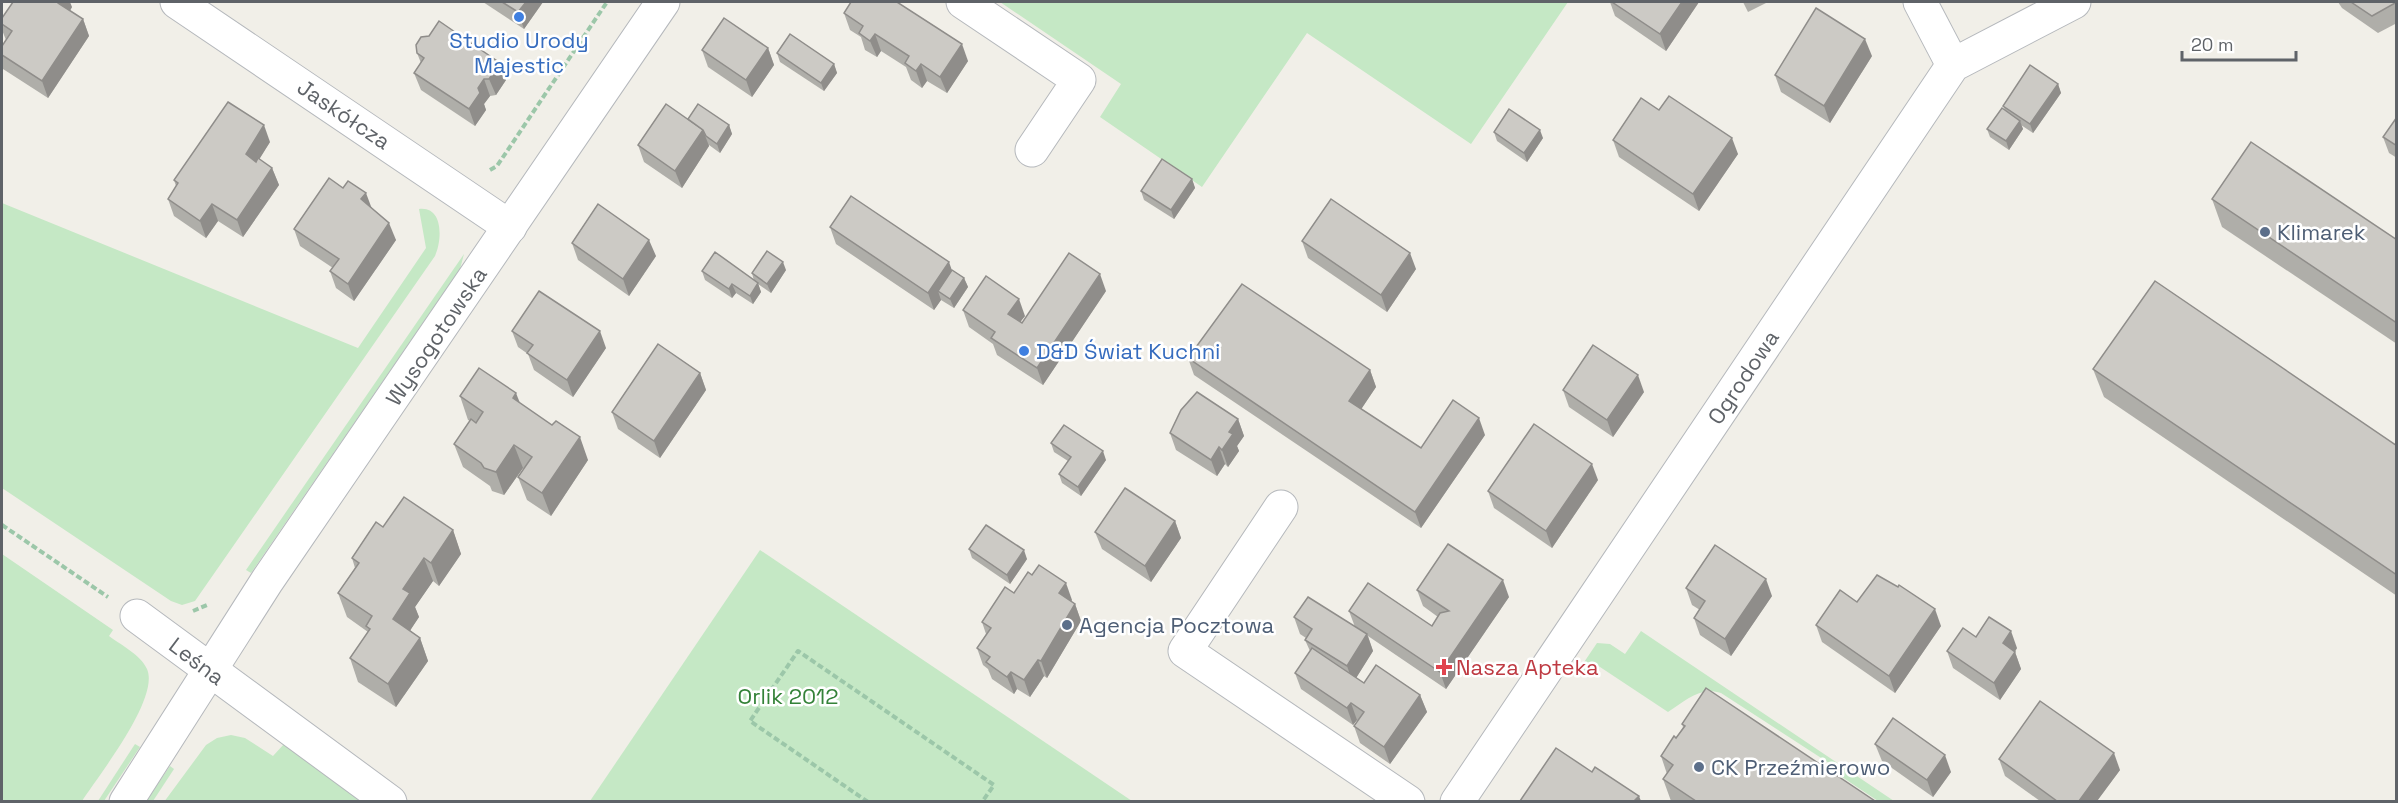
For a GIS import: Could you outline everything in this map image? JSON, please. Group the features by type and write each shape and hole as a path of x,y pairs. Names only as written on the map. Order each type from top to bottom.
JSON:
{"street":[{"name":"Jaskółcza","path":"177,2 510,227"},
{"name":"Wysogotowska","path":"126,801 267,582 663,2"},
{"path":"963,2 1079,80 1032,150"},
{"path":"1920,2 1953,65"},
{"name":"Ogrodowa","path":"1457,801 1953,65 2074,2"},
{"path":"1281,507 1185,651 1408,801"},
{"name":"Leśna","path":"136,616 390,801"}],"path":[{"path":"490,170 497,166 607,2"},
{"path":"2,525 136,616"},
{"path":"868,801 750,721 798,651 994,785 982,801"}],"green space":[{"path":"1000,2 1568,2 1471,144 1307,33 1202,187 1100,117 1121,84"},
{"path":"2,203 358,348 426,248 419,209 433,213 437,219 440,234 435,256 195,601 182,605 171,601 2,488"},
{"path":"464,254 460,269 251,573 246,570"},
{"name":"Orlik 2012","path":"760,550 1132,801 590,801"},
{"path":"2,554 113,630 109,636 136,655 147,669 149,682 137,717 82,801 2,801"},
{"path":"1641,631 1894,801 1878,801 1830,769 1832,765 1721,693 1706,691 1699,693 1668,712 1597,665 1574,677 1597,643 1610,644 1625,654"},
{"path":"231,735 245,738 273,756 284,744 361,801 164,802 206,745 217,738"},
{"path":"135,744 140,747 104,801 98,801"},
{"path":"170,766 174,769 153,801 146,801"}],"building":[{"path":"13,2 58,2 83,19 42,81 2,55 2,46 12,31 2,24 2,18"},
{"path":"502,2 526,2 518,12"},
{"path":"851,2 897,2 962,44 940,77 921,64 916,71 905,63 909,56 875,34 870,41 859,33 863,26 844,13"},
{"path":"1612,2 1682,2 1660,34"},
{"path":"2351,2 2397,2 2372,16"},
{"path":"1816,8 1865,39 1824,106 1775,75"},
{"path":"724,18 768,48 746,80 702,50"},
{"path":"439,21 500,63 489,79 484,79 478,88 480,93 469,109 414,73 424,58 417,53 416,45 421,37 429,36"},
{"path":"790,34 834,64 821,83 777,53"},
{"path":"2030,65 2058,84 2030,124 2003,106"},
{"path":"1669,96 1732,138 1693,194 1613,140 1641,98 1659,110"},
{"path":"228,102 264,125 246,154 256,162 258,158 272,168 237,220 212,204 200,221 168,199 178,183 174,180"},
{"path":"666,104 703,130 675,171 638,145"},
{"path":"698,104 729,125 717,144 688,119"},
{"path":"2002,108 2020,121 2006,141 1987,129"},
{"path":"1509,109 1540,130 1524,153 1494,132"},
{"path":"2397,117 2397,146 2383,137"},
{"path":"2251,142 2397,240 2397,323 2212,199"},
{"path":"1162,159 1192,179 1171,210 1141,191"},
{"path":"329,178 343,188 348,181 366,193 361,199 389,223 348,284 330,271 339,259 294,229"},
{"path":"851,196 949,262 928,293 830,227"},
{"path":"1331,199 1410,253 1381,295 1302,241"},
{"path":"598,204 649,240 623,279 572,243"},
{"path":"767,251 783,262 767,284 752,273"},
{"path":"715,252 758,283 750,296 732,284 729,289 702,271"},
{"path":"1069,253 1100,274 1037,368 991,338 995,332 963,310 986,276 1019,299 1008,314 1022,323"},
{"path":"952,270 964,278 950,299 938,291"},
{"path":"2155,281 2397,446 2397,575 2093,369"},
{"path":"1242,284 1370,370 1349,401 1421,448 1453,400 1479,418 1415,512 1188,358"},
{"path":"539,291 600,331 567,380 527,353 533,345 512,331"},
{"path":"658,344 700,373 654,441 612,412"},
{"path":"1593,345 1638,375 1607,420 1563,390"},
{"path":"479,368 516,393 513,398 552,425 556,421 580,437 542,493 518,477 532,457 514,445 496,472 484,468 481,463 454,444 471,419 476,423 483,412 460,396"},
{"path":"1197,392 1238,419 1229,432 1233,434 1222,450 1219,447 1211,460 1170,433 1181,410"},
{"path":"1534,424 1592,464 1546,531 1488,491"},
{"path":"1064,425 1103,451 1078,487 1059,474 1071,457 1051,443"},
{"path":"1125,488 1175,521 1145,566 1095,532"},
{"path":"404,497 453,530 431,563 424,558 403,589 410,593 393,619 420,638 388,684 350,658 370,629 366,626 372,616 338,593 359,563 352,558 376,522 383,527"},
{"path":"986,525 1024,550 1007,575 969,549"},
{"path":"1448,544 1503,580 1440,672 1349,611 1368,583 1432,626 1440,613 1449,611 1417,590"},
{"path":"1715,545 1766,579 1725,639 1694,618 1705,601 1686,588"},
{"path":"1039,565 1066,583 1059,593 1075,604 1041,661 1038,660 1024,680 1011,672 1007,677 986,662 990,657 977,648 991,628 982,622 1005,587 1014,593 1028,572 1032,575"},
{"path":"1877,575 1898,587 1899,585 1935,609 1889,676 1816,625 1840,590 1857,602"},
{"path":"1308,597 1367,634 1347,666 1305,640 1312,629 1294,617"},
{"path":"1989,617 2011,631 2003,643 2015,652 1994,683 1947,651 1963,628 1976,637"},
{"path":"1312,648 1364,683 1376,665 1420,695 1384,747 1354,726 1364,712 1351,703 1347,708 1295,673"},
{"path":"1706,688 1875,801 1696,801 1663,779 1673,765 1661,756 1674,736 1676,738 1685,726 1682,724"},
{"path":"2040,701 2114,753 2079,801 2057,801 1999,759"},
{"path":"1893,718 1945,755 1927,780 1875,744"},
{"path":"1556,748 1592,772 1595,767 1639,796 1634,801 1520,801"}],"place":[{"name":"Studio Urody Majestic","path":"519,17"},
{"name":"Klimarek","path":"2265,232"},
{"name":"D&D Świat Kuchni","path":"1024,351"},
{"name":"Agencja Pocztowa","path":"1067,625"},
{"name":"Nasza Apteka","path":"1444,667"},
{"name":"CK Przeźmierowo","path":"1699,767"}]}
